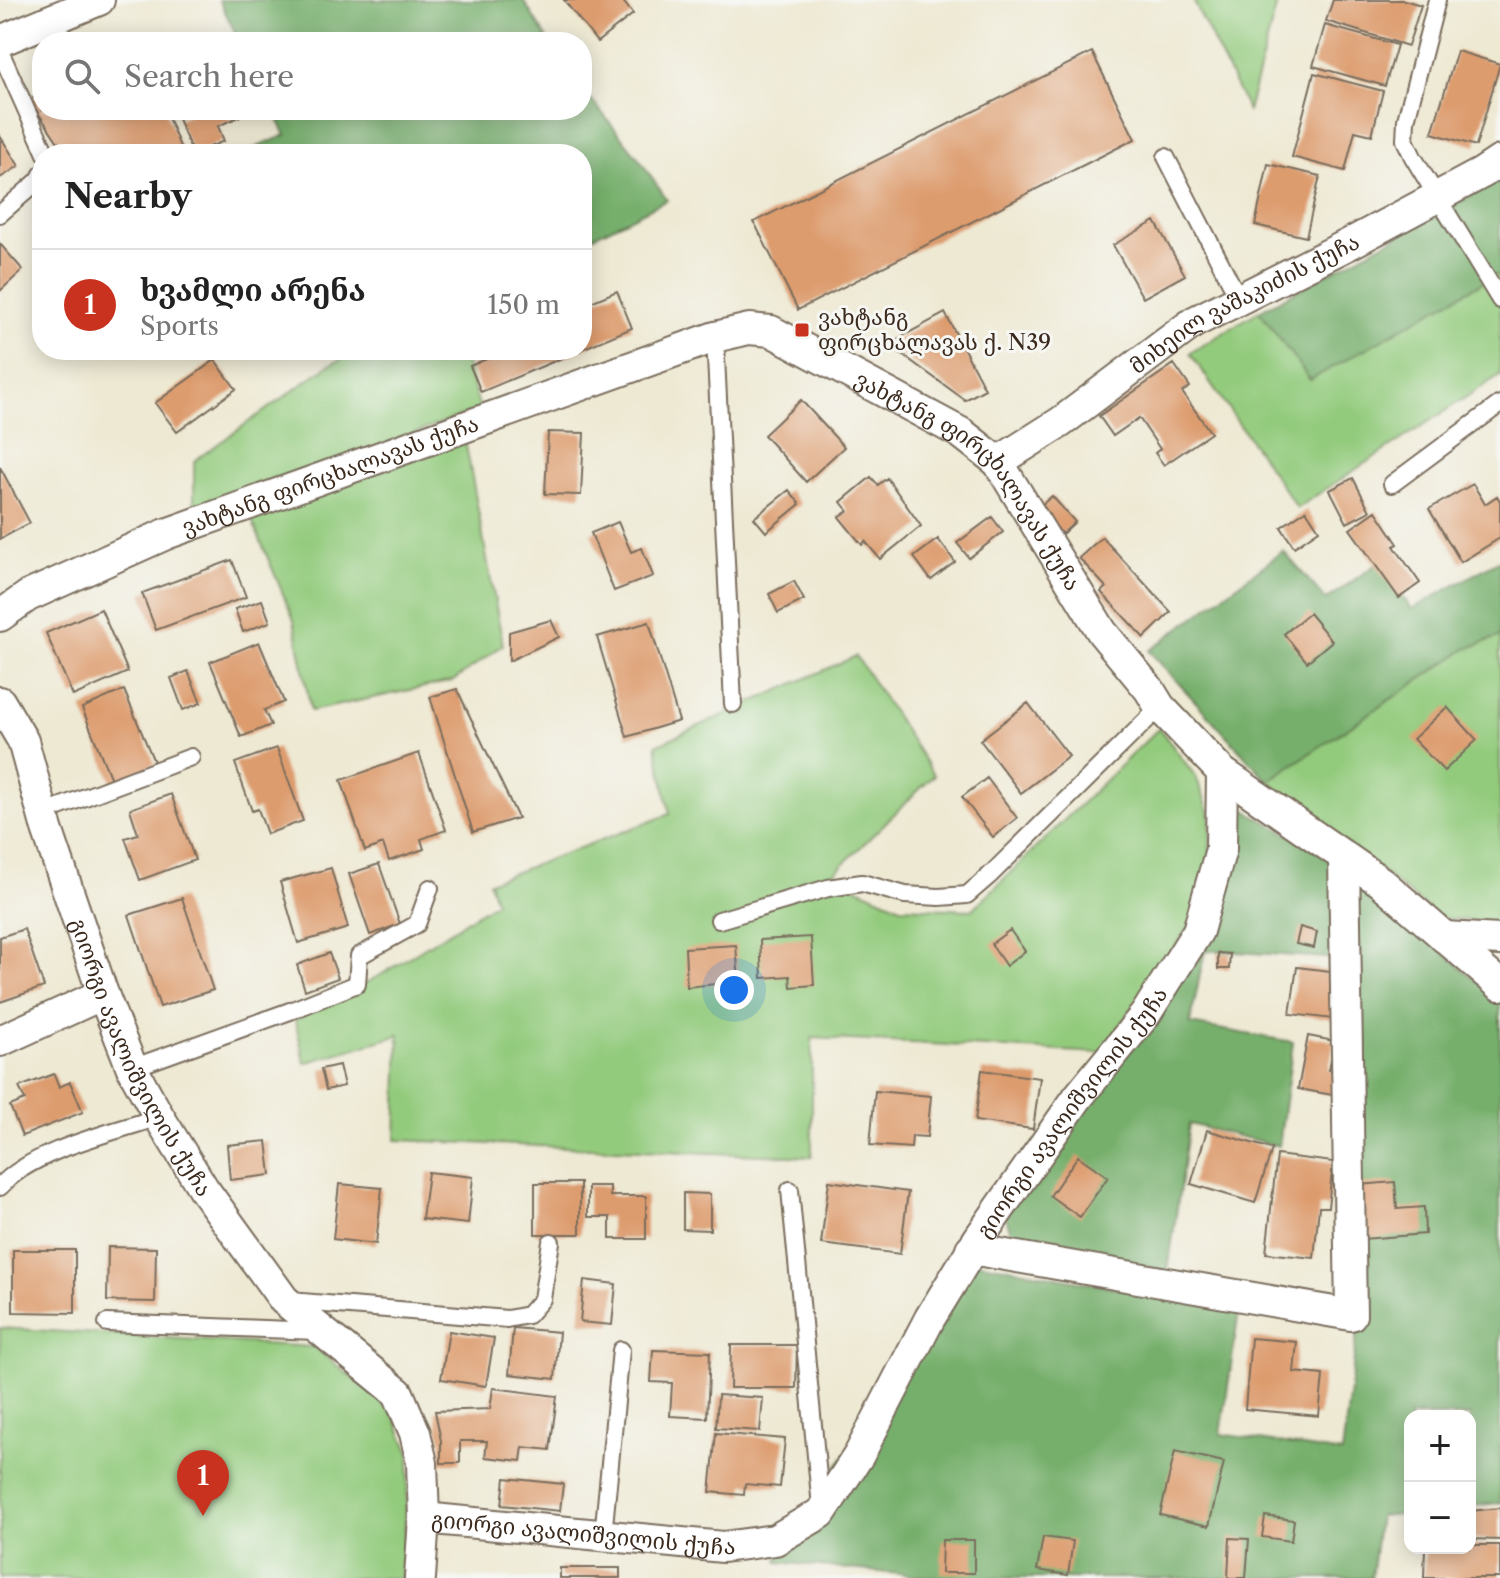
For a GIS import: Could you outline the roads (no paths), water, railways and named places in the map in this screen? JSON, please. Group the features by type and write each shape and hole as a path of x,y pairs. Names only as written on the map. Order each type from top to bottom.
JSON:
{"street":[{"path":"0,41 99,0"},
{"name":"მიხეილ ვაშაკიძის ქუჩა","path":"998,462 1061,422 1194,322 1436,198 1500,161"},
{"name":"ვახტანგ ფირცხალავას ქუჩა","path":"0,616 28,596 166,534 715,337 749,329 771,331 961,433 998,462 1102,632 1160,707 1222,772 1381,882 1500,985"},
{"name":"გიორგი ავალიშვილის ქუჩა","path":"0,702 23,741 43,813 103,994 132,1068 203,1188 284,1300 398,1393 415,1433 422,1463 424,1518 723,1547 775,1540 821,1513 859,1455 930,1318 971,1249 1078,1097 1145,1015 1198,931 1221,849 1222,772"},
{"path":"971,1249 1351,1315 1344,857"},
{"path":"1444,937 1500,940"},
{"path":"0,1041 103,994"},
{"path":"420,1578 424,1518"}],"lane":[{"path":"1437,0 1406,120 1405,140 1436,198 1500,300"},
{"path":"0,51 42,144"},
{"path":"1166,157 1239,299"},
{"path":"0,214 32,186"},
{"path":"715,337 733,704"},
{"path":"1392,484 1500,404"},
{"path":"719,920 828,888 862,883 905,895 967,895 1160,707"},
{"path":"43,813 191,757"},
{"path":"132,1068 357,984 359,956 417,924 430,888"},
{"path":"0,1187 8,1177 32,1160 159,1117"},
{"path":"790,1190 821,1513"},
{"path":"284,1300 507,1319 528,1315 542,1299 551,1242"},
{"path":"107,1323 319,1331"},
{"path":"603,1536 621,1350"}],"place":[{"name":"ვახტანგ ფირცხალავას ქ. N39","path":"802,330"},
{"name":"ხვამლი არენა","path":"203,1516"}]}
